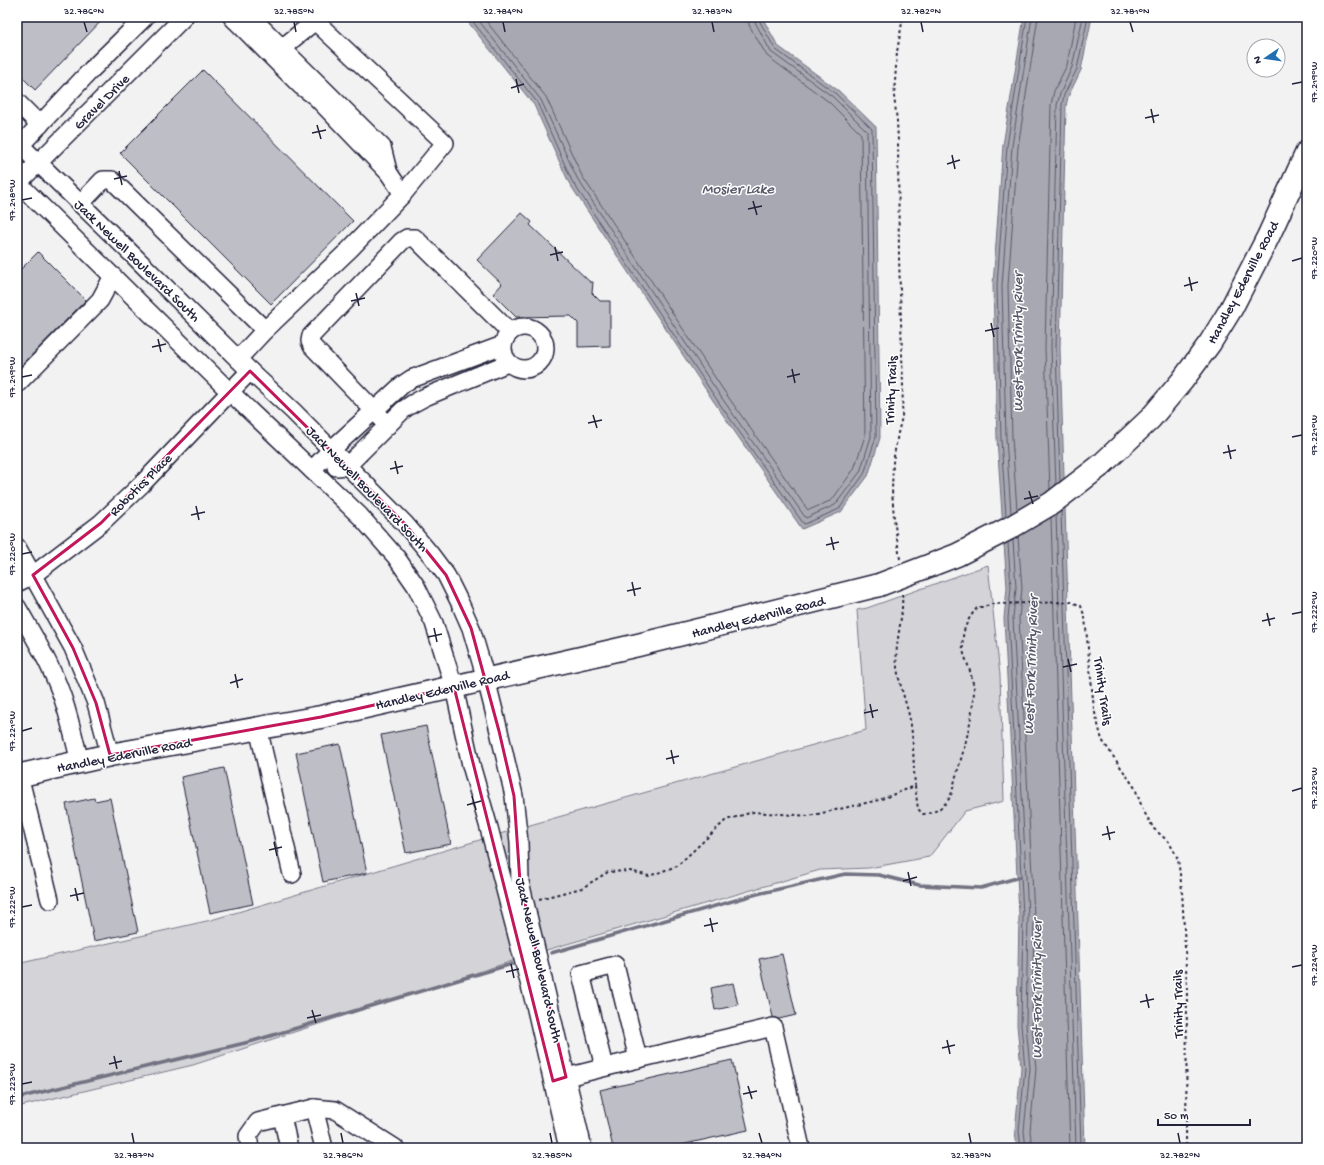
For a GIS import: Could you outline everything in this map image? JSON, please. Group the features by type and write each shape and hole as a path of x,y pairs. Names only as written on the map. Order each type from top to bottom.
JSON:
{"main road":[{"name":"Handley Ederville Road","path":"18,775 110,755 321,716 638,645 878,586 958,555 1008,529 1052,503 1100,466 1150,419 1182,381 1210,343 1231,309 1268,237 1307,152"}],"street":[{"name":"Gravel Drive","path":"18,146 40,125 91,70 145,17"},
{"name":"Gravel Drive","path":"17,183 184,17"},
{"path":"234,18 248,17 253,19 277,52 310,85 382,147 388,172"},
{"path":"238,359 265,330 350,249 403,194 445,143 315,21 277,52"},
{"path":"310,85 316,97 388,172 403,194"},
{"path":"17,102 40,125"},
{"name":"Jack Newell Boulevard South","path":"18,146 38,163 250,371 293,411 405,524 446,575 471,628 486,679 514,796 519,842 520,882 560,1079 568,1148"},
{"path":"80,204 103,180 112,180 265,330"},
{"name":"Jack Newell Boulevard South","path":"17,183 230,392 360,516 396,557 416,586 434,623 454,687 471,765 492,835 535,1005 583,1148"},
{"path":"388,425 312,346 310,341 311,336 402,241 407,238 415,238 507,338"},
{"path":"17,384 100,300 113,276"},
{"path":"312,470 331,450 402,385 507,338 517,328 526,327 533,329 541,336 545,350 540,362 530,368 518,368 508,363 503,353 507,338"},
{"path":"312,470 347,466 388,425 412,404 425,397 508,363"},
{"name":"Robotics Place","path":"17,583 33,575 101,523 142,484 250,371"},
{"path":"17,547 73,648 96,703 110,755"},
{"path":"17,607 46,658 61,693 72,728 80,762"},
{"path":"258,728 292,874"},
{"path":"18,775 50,900"},
{"path":"604,1067 581,974 615,966 638,1058"},
{"path":"560,1079 638,1058 773,1027 802,1148"},
{"path":"314,1108 324,1148"},
{"path":"250,1148 248,1136 258,1122 314,1108 336,1110 372,1140 395,1148"},
{"path":"282,1116 289,1148"}],"path":[{"name":"Trinity Trails","path":"901,566 894,518 892,490 893,462 902,417 903,386 899,258 898,141 894,96 897,52 903,17"},
{"name":"Trinity Trails","path":"902,589 896,666 909,716 918,809 923,814 930,813 941,808 950,797 962,756 972,713 974,688 963,649 963,636 970,616 978,607 984,607 991,604 1072,602 1081,606 1085,618 1094,709 1102,740 1135,788 1143,810 1154,829 1169,842 1178,859 1182,890 1187,987 1186,1148"},
{"path":"525,902 582,888 608,872 630,871 649,876 677,866 726,820 753,812 809,816 879,800 915,786"}],"highlighted area":[{"path":"250,371 405,524 446,575 471,628 499,731 514,796 520,882 566,1077 553,1081 454,687 321,717 110,755 96,703 73,648 33,575 101,523"}],"shaded area":[{"path":"988,565 1000,675 1004,801 965,811 929,857 869,868 820,870 543,951 193,1065 17,1107 17,964 211,920 530,825 866,730 857,610 867,608"}],"water":[{"name":"Mosier Lake","path":"464,17 762,17 778,46 839,91 876,127 880,438 868,476 841,512 802,529 712,399 569,183 534,105"},
{"name":"West Fork Trinity River","path":"1024,17 1092,17 1081,70 1068,97 1066,106 1060,348 1085,1148 1017,1148 1015,1131 1021,1068 1017,1025 1019,915 1004,618 1007,588 997,439 993,285 1003,145"}],"building":[{"path":"17,17 105,17 35,90 17,72"},
{"path":"203,70 353,221 271,304 120,153"},
{"path":"522,213 532,222 530,225 590,282 593,282 592,293 600,301 610,301 610,346 578,347 578,323 571,316 516,317 493,294 502,284 477,260"},
{"path":"38,252 86,300 17,370 17,273"},
{"path":"426,726 451,844 406,853 381,735"},
{"path":"340,744 367,873 323,882 296,753"},
{"path":"224,768 253,904 210,913 181,777"},
{"path":"94,798 95,801 110,798 138,932 94,941 66,804"},
{"path":"782,954 796,1015 779,1019 773,1017 759,959"},
{"path":"733,983 738,1005 715,1010 711,988"},
{"path":"732,1060 748,1130 667,1148 613,1148 600,1090"}],"waterway":[{"path":"551,953 757,894 845,874 879,875 919,885 981,888 1020,877"},
{"path":"17,1098 253,1041 512,964"}]}
